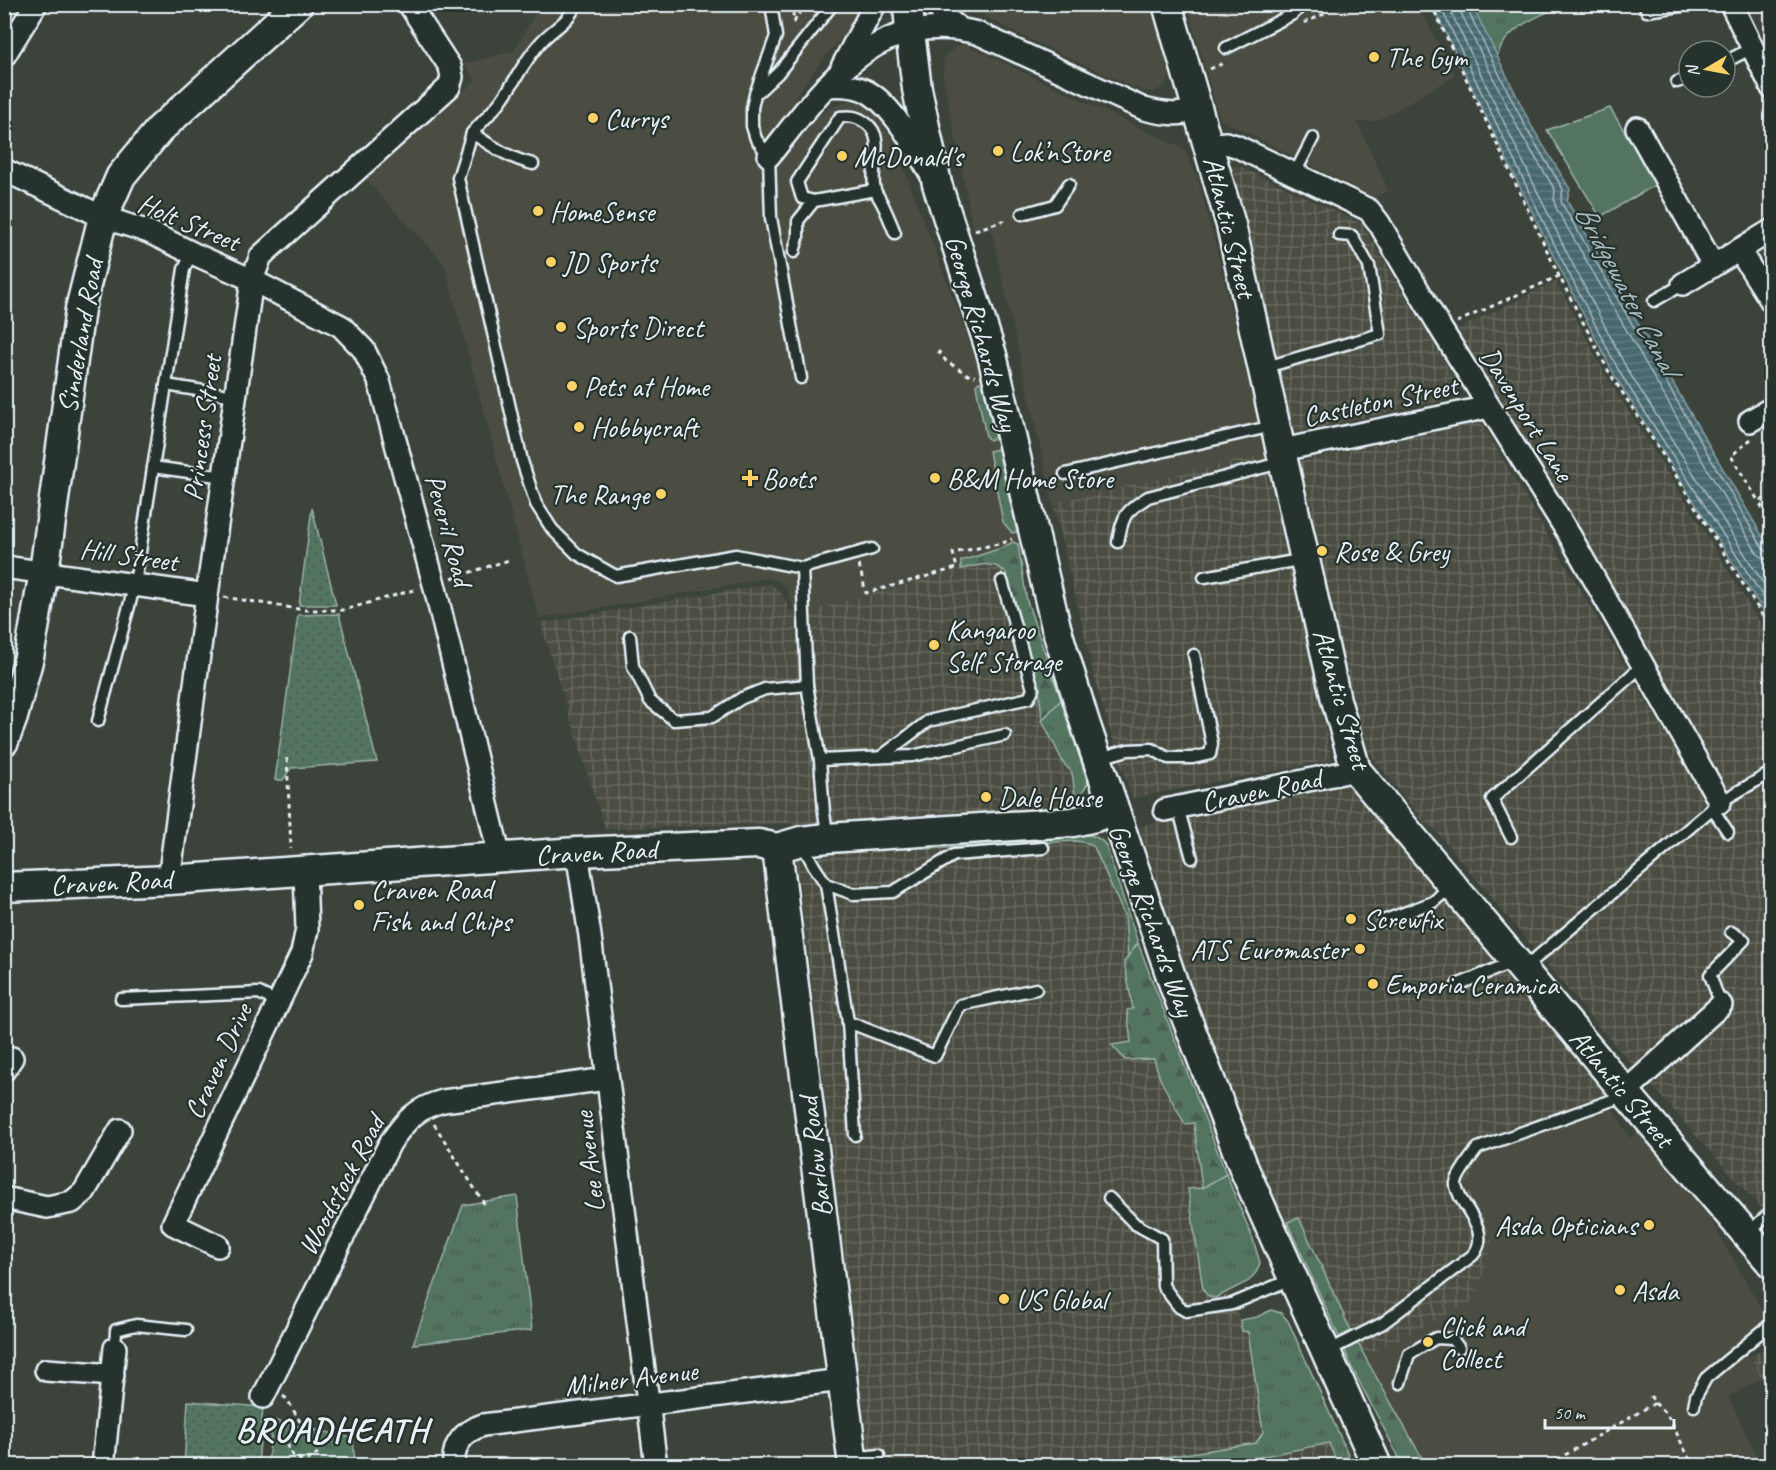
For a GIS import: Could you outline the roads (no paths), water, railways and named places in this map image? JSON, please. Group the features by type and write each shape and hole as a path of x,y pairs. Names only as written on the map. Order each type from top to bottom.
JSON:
{"street":[{"path":"4,56 36,4"},
{"name":"Sinderland Road","path":"4,741 29,657 44,572 80,309 103,217 121,176 160,129 298,4"},
{"name":"Princess Street","path":"169,880 252,280 261,256 449,87 452,77 450,67 409,4"},
{"path":"769,156 832,79 875,4"},
{"path":"936,4 946,18 960,29"},
{"name":"Atlantic Street","path":"1167,4 1231,225 1336,700 1356,770 1772,1264"},
{"path":"1731,4 1772,88"},
{"path":"832,79 909,18 929,27 960,29 977,33 1144,109 1176,115 1199,110"},
{"name":"George Richards Way","path":"909,18 917,89 937,184 981,316 1056,627 1096,759 1175,988 1245,1171 1377,1466"},
{"path":"832,79 864,90 876,97 903,126 937,184"},
{"path":"1637,128 1713,265"},
{"name":"Davenport Lane","path":"1209,145 1226,143 1369,210 1379,223 1441,329 1570,536 1643,665 1716,805"},
{"name":"Holt Street","path":"4,170 103,217 149,232 252,280"},
{"path":"1683,284 1772,230"},
{"path":"1739,250 1772,302"},
{"name":"Peveril Road","path":"252,280 341,326 364,350 379,381 434,584 500,858"},
{"name":"Castleton Street","path":"1281,446 1489,406"},
{"path":"1750,421 1772,408"},
{"name":"Hill Street","path":"4,567 207,595"},
{"name":"Craven Road","path":"1171,808 1356,770"},
{"name":"Craven Road","path":"4,887 169,880 577,852 802,843 1073,822 1113,810"},
{"name":"Barlow Road","path":"802,843 842,1380 852,1462"},
{"name":"Lee Avenue","path":"577,852 590,936 656,1466"},
{"name":"Craven Drive","path":"218,1246 173,1224 302,953 307,929 299,871"},
{"path":"1625,1092 1721,1005"},
{"name":"Woodstock Road","path":"267,1390 390,1143 409,1118 423,1108 443,1101 607,1079"},
{"path":"4,1198 47,1207 72,1202 84,1192 120,1130"},
{"path":"104,1466 115,1348"},
{"path":"46,1370 112,1375"},
{"name":"Milner Avenue","path":"454,1466 456,1445 461,1438 475,1428 842,1380"}],"lane":[{"path":"576,4 564,23 542,40 500,101 472,133 458,178 522,461 536,504 552,529 578,554 616,576 736,555 802,568 872,549"},
{"path":"771,4 776,36 755,94 752,126 756,139 769,156 771,218 801,378"},
{"path":"755,94 778,73 832,4"},
{"path":"1226,48 1293,14 1298,4"},
{"path":"1644,4 1647,11 1694,4"},
{"path":"1737,56 1752,48"},
{"path":"875,190 814,201 802,198 798,182 840,117 857,117 869,124 875,134 877,147 875,190 895,233"},
{"path":"472,133 508,156 533,164"},
{"path":"1294,175 1313,138"},
{"path":"1022,214 1055,205 1069,184"},
{"path":"794,252 798,237 798,221 814,201"},
{"path":"1263,368 1380,334 1369,266 1353,236 1340,235"},
{"path":"98,721 135,584 184,269 192,253"},
{"path":"1654,301 1683,284"},
{"path":"166,385 235,396"},
{"path":"1065,474 1281,446"},
{"path":"1118,542 1122,520 1130,508 1148,497 1281,446"},
{"path":"153,467 224,477"},
{"path":"1204,577 1305,559"},
{"path":"802,568 807,685 820,760 824,813 802,843 826,884 848,1022 855,1135"},
{"path":"882,756 928,721 1029,698 1033,689 1002,581"},
{"path":"630,636 633,666 650,701 674,720 712,717 742,698 765,689 807,685"},
{"path":"1096,759 1128,750 1152,749 1168,758 1192,758 1210,754 1212,744 1194,655"},
{"path":"1511,837 1492,800 1643,665"},
{"path":"820,760 912,756 1005,735"},
{"path":"1457,985 1519,965 1716,805 1772,772"},
{"path":"1716,805 1728,832"},
{"path":"1171,808 1192,858"},
{"path":"826,884 853,894 893,892 954,855 1043,848"},
{"path":"1383,921 1433,902 1452,885"},
{"path":"1721,1005 1710,975 1744,940 1731,932"},
{"path":"848,1022 935,1056 960,1005 1036,989"},
{"path":"121,999 259,993 278,1002"},
{"path":"1326,1353 1383,1323 1473,1255 1479,1248 1478,1228 1456,1183 1471,1155 1478,1148 1618,1098 1625,1092"},
{"path":"1109,1198 1135,1224 1162,1239 1163,1286 1179,1307 1186,1311 1232,1304 1292,1278"},
{"path":"1747,1234 1772,1210"},
{"path":"1694,1406 1696,1396 1706,1378 1772,1323"},
{"path":"115,1348 116,1330 136,1325 186,1330"},
{"path":"1400,1383 1409,1354 1427,1343 1436,1338 1452,1339 1459,1348"},
{"path":"852,1462 879,1455"}],"water":[{"path":"1432,5 1472,5 1532,127 1570,189 1567,201 1771,551 1771,623 1615,376 1555,259"}],"place":[{"name":"The Gym","path":"1374,57"},
{"name":"Currys","path":"593,118"},
{"name":"Lok’nStore","path":"998,151"},
{"name":"McDonald's","path":"842,156"},
{"name":"HomeSense","path":"538,211"},
{"name":"JD Sports","path":"551,262"},
{"name":"Sports Direct","path":"561,327"},
{"name":"Pets at Home","path":"572,386"},
{"name":"Hobbycraft","path":"579,427"},
{"name":"Boots","path":"750,478"},
{"name":"B&M Home Store","path":"935,478"},
{"name":"The Range","path":"661,494"},
{"name":"Rose & Grey","path":"1322,551"},
{"name":"Kangaroo Self Storage","path":"934,645"},
{"name":"Dale House","path":"986,797"},
{"name":"Craven Road Fish and Chips","path":"359,905"},
{"name":"Screwfix","path":"1351,919"},
{"name":"ATS Euromaster","path":"1360,949"},
{"name":"Emporia Ceramica","path":"1373,984"},
{"name":"Asda Opticians","path":"1649,1225"},
{"name":"Asda","path":"1620,1290"},
{"name":"US Global","path":"1004,1299"},
{"name":"Click and Collect","path":"1428,1342"}],"district":[{"name":"BROADHEATH","path":"332,1429"}],"water label":[{"name":"Bridgewater Canal","path":"1627,289"}]}
